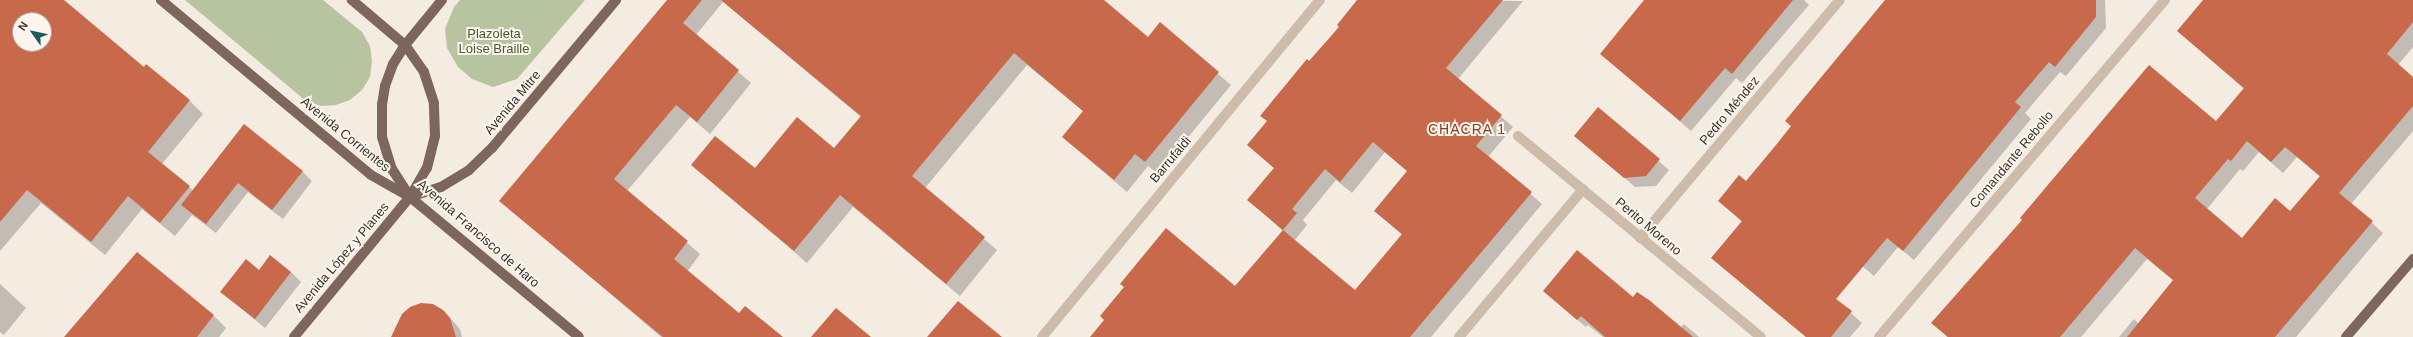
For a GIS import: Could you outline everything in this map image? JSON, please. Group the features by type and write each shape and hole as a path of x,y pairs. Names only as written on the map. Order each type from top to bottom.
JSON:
{"main road":[{"name":"Avenida Corrientes","path":"161,0 371,175 410,197"},
{"path":"352,0 405,45 424,72 434,103 435,136 428,168 410,197"},
{"path":"405,45 442,0"},
{"name":"Avenida Mitre","path":"410,197 441,186 463,174 492,148 616,0"},
{"name":"Avenida Francisco de Haro","path":"405,45 393,64 385,86 382,104 382,137 392,169 410,197 579,337"},
{"name":"Avenida López y Planes","path":"294,337 410,197"},
{"path":"2346,337 2413,259"}],"street":[{"name":"Barrufaldi","path":"1042,337 1320,0"},
{"name":"Pedro Méndez","path":"1640,238 1840,0"},
{"name":"Comandante Rebollo","path":"1879,337 2165,0"},
{"name":"Perito Moreno","path":"1518,136 1761,337"},
{"path":"1459,337 1583,189"}],"green space":[{"path":"185,0 323,0 362,32 370,46 372,61 370,77 362,90 350,100 336,105 321,106 306,101"},
{"name":"Plazoleta Loise Braille","path":"460,0 585,0 517,79 493,87 472,79 458,67 447,48 445,29 454,7"}],"building":[{"path":"0,0 64,0 144,67 146,64 190,100 148,152 190,186 160,223 128,196 91,242 27,190 0,222"},
{"path":"667,0 702,0 683,23 739,70 697,122 676,105 614,179 688,241 674,259 739,313 745,306 783,337 663,337 499,201"},
{"path":"721,0 1104,0 1148,37 1160,22 1219,72 1145,162 1135,154 1114,180 1062,137 1083,111 1014,53 912,176 985,237 946,284 840,195 794,251 691,165 715,136 755,168 797,117 834,148 861,116"},
{"path":"1357,0 1503,0 1446,68 1502,115 1476,146 1532,192 1410,337 1090,337 1104,320 1100,316 1124,287 1120,284 1166,228 1235,286 1283,230 1247,200 1274,168 1247,145 1267,121 1260,116 1307,59 1309,61 1339,27 1337,25","holes":["1373,142 1407,171 1374,211 1402,234 1355,290 1283,230 1297,213 1292,209 1325,169 1340,182"]},
{"path":"1644,0 1793,0 1732,74 1725,68 1680,121 1600,54"},
{"path":"1885,0 2096,0 2096,17 2055,67 2049,62 2015,102 2021,107 1903,251 1887,238 1836,299 1852,311 1831,337 1806,337 1711,258 1742,221 1718,201 1739,175 1746,181 1776,145 1791,126 1785,121"},
{"path":"2203,0 2413,0 2413,22 2387,54 2413,77 2413,106 2339,193 2373,221 2275,337 2127,337 2173,280 2135,248 2060,337 1948,337 1931,323 2022,220 2020,218 2149,65 2216,121 2244,88 2177,31","holes":["2247,141 2271,162 2285,147 2320,176 2290,211 2275,198 2242,238 2195,198 2228,159 2231,161"]},
{"path":"1598,107 1660,159 1646,176 1624,178 1574,136"},
{"path":"244,124 303,171 272,210 238,183 206,224 181,205"},
{"path":"1577,250 1633,297 1637,292 1649,300 1693,337 1605,337 1581,316 1577,320 1543,291"},
{"path":"137,252 214,315 197,337 64,337"},
{"path":"270,255 291,272 255,319 220,292 246,259 259,270"},
{"path":"958,301 1002,337 927,337"},
{"path":"421,303 433,304 443,310 450,318 456,337 391,337 402,314 410,307"},
{"path":"836,308 871,337 811,337"}],"district":[{"name":"CHACRA 1","path":"1467,129"}]}
